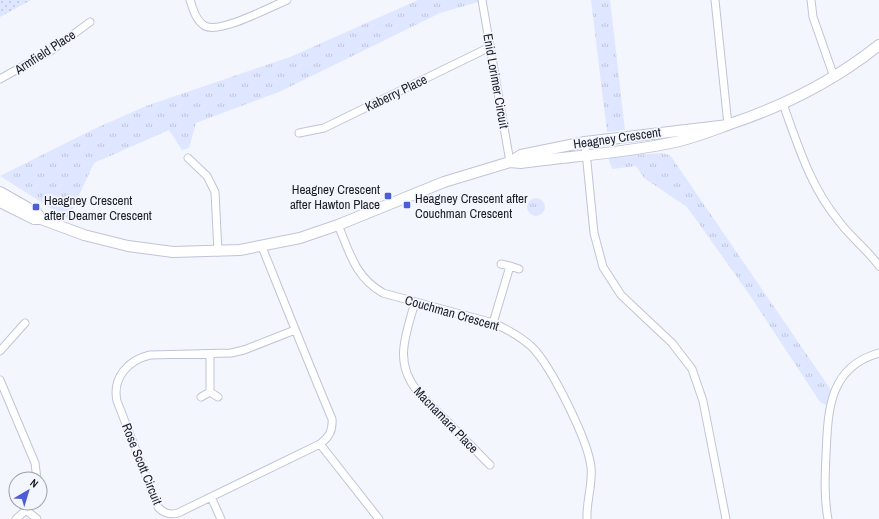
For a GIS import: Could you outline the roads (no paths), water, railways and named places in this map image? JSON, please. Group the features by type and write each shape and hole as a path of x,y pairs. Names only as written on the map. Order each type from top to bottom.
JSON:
{"street":[{"path":"190,0 199,22 212,29 224,27 287,0"},
{"name":"Enid Lorimer Circuit","path":"482,0 510,162"},
{"path":"715,0 728,125"},
{"path":"811,0 813,17 834,77"},
{"name":"Armfield Place","path":"0,79 52,50 90,22"},
{"name":"Heagney Crescent","path":"510,162 521,163 586,155 693,138 783,104 834,77 879,45"},
{"name":"Kaberry Place","path":"299,133 324,128 490,47"},
{"path":"783,104 806,167 823,200 844,229 879,266"},
{"name":"Heagney Crescent","path":"0,202 34,219 42,219 84,235 128,246 173,252 218,252 262,247 300,238 338,225 444,182 510,162 520,155 585,142 728,125"},
{"path":"585,142 594,233 603,267 622,295 672,343 692,369 703,400 726,519"},
{"path":"188,158 207,176 215,192 218,252"},
{"name":"Heagney Crescent","path":"0,192 37,213 42,219"},
{"name":"Couchman Crescent","path":"338,225 360,274 368,283 383,293 493,323 510,331 532,348 544,362 554,378 589,454 591,475 587,519"},
{"name":"Rose Scott Circuit","path":"262,247 332,419 331,432 328,438 320,444 178,513 172,514 161,511 158,507 116,397 116,387 121,374 132,362 140,357 150,354 231,353 244,350 295,330"},
{"path":"501,264 519,269"},
{"path":"493,323 510,266"},
{"name":"Macnamara Place","path":"415,302 403,347 405,372 410,383 490,465"},
{"path":"0,351 25,323"},
{"path":"828,519 824,488 828,417 831,398 841,380 855,365 866,358 879,353"},
{"path":"210,354 210,392"},
{"path":"0,380 35,462 36,471"},
{"path":"202,397 210,392"},
{"path":"210,392 218,397"},
{"path":"320,444 379,519"},
{"path":"211,497 222,519"},
{"path":"16,519 25,511"},
{"path":"27,511 37,519"}],"place":[{"name":"Heagney Crescent after Hawton Place","path":"388,196"},
{"name":"Heagney Crescent after Couchman Crescent","path":"407,205"},
{"name":"Heagney Crescent after Deamer Crescent","path":"36,207"}]}
